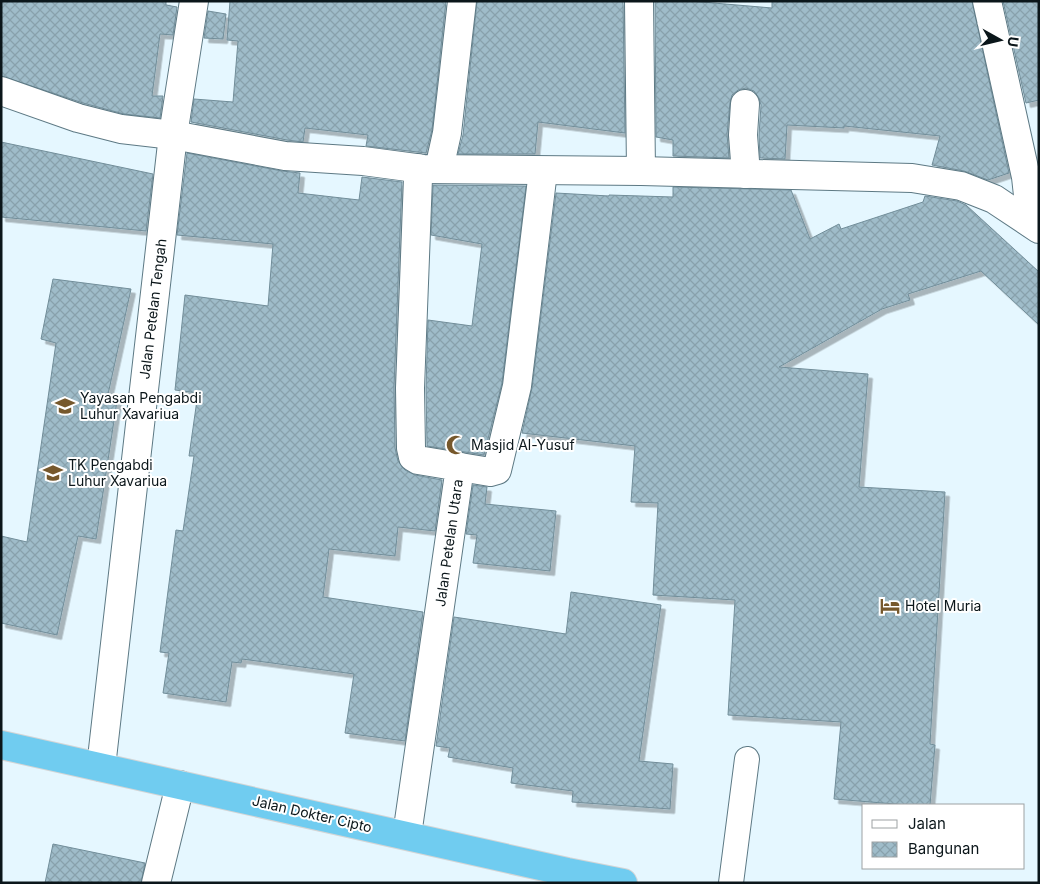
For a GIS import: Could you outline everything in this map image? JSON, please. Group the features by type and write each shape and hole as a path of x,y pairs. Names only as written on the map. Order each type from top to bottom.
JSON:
{"highway":[{"name":"Jalan Dokter Cipto","path":"1,745 407,835 566,878 623,883"}],"street":[{"name":"Jalan Petelan Tengah","path":"101,767 173,136 194,1"},
{"path":"428,169 447,134 462,1"},
{"path":"639,1 641,171"},
{"path":"987,1 1035,226"},
{"path":"1,91 78,118 120,129 173,136 285,156 363,161 428,169 641,171 912,178 961,186 994,199 1035,226"},
{"path":"745,104 743,135 746,174"},
{"name":"Jalan Petelan Utara","path":"407,835 460,467 418,460 413,457 411,448 410,388 415,297 418,178 428,169"},
{"path":"460,467 490,472 496,470 517,386 542,171"},
{"path":"156,883 180,785"}],"lane":[{"path":"732,883 747,759"}],"building":[{"path":"1,1 166,1 166,5 177,7 173,35 160,34 152,96 163,96 160,118 124,114 83,103 1,76"},
{"path":"230,1 446,1 432,130 426,153 366,146 368,135 305,128 303,142 191,122 194,99 233,102 238,41 227,40"},
{"path":"477,1 623,1 625,133 538,122 535,154 458,154 463,135"},
{"path":"655,1 690,1 772,8 772,1 972,1 1009,173 988,180 964,171 932,165 940,136 844,126 844,128 787,125 785,159 760,158 761,105 754,91 746,88 738,90 732,95 730,103 727,134 729,158 673,156 673,140 656,137"},
{"path":"1003,1 1039,1 1039,100 1026,103"},
{"path":"208,11 226,14 223,39 204,38"},
{"path":"1,142 153,174 146,231 1,217"},
{"path":"187,153 300,173 298,193 359,200 362,177 402,182 394,387 395,448 398,461 405,470 415,475 442,480 435,531 398,527 395,556 329,549 323,597 423,612 405,741 345,733 354,674 242,659 241,663 232,662 226,702 163,693 169,653 160,652 176,530 183,531 194,456 189,456 198,393 175,390 185,295 268,306 273,244 177,235"},
{"path":"433,185 526,186 502,383 484,455 427,446 428,320 472,326 482,244 431,235"},
{"path":"673,187 791,190 810,239 839,224 841,229 923,202 925,196 957,201 966,205 1039,272 1039,325 981,271 908,294 910,300 882,309 779,367 868,374 859,487 945,492 930,744 935,745 930,804 895,804 834,799 841,722 728,715 735,600 653,595 658,503 631,502 635,446 522,433 532,388 556,193 673,197"},
{"path":"53,279 131,289 107,399 117,401 96,539 78,536 57,635 1,623 1,536 27,542 56,343 41,339"},
{"path":"473,485 487,487 485,504 556,511 550,571 473,563 477,535 466,534"},
{"path":"571,592 661,605 639,761 673,764 670,809 572,802 573,791 511,783 513,768 448,757 450,748 436,746 454,617 566,634"},
{"path":"53,844 145,863 141,883 45,883"}],"place":[{"name":"Yayasan Pengabdi Luhur Xavariua","path":"65,406"},
{"name":"Masjid Al-Yusuf","path":"456,445"},
{"name":"TK Pengabdi Luhur Xavariua","path":"53,473"},
{"name":"Hotel Muria","path":"890,606"}]}
